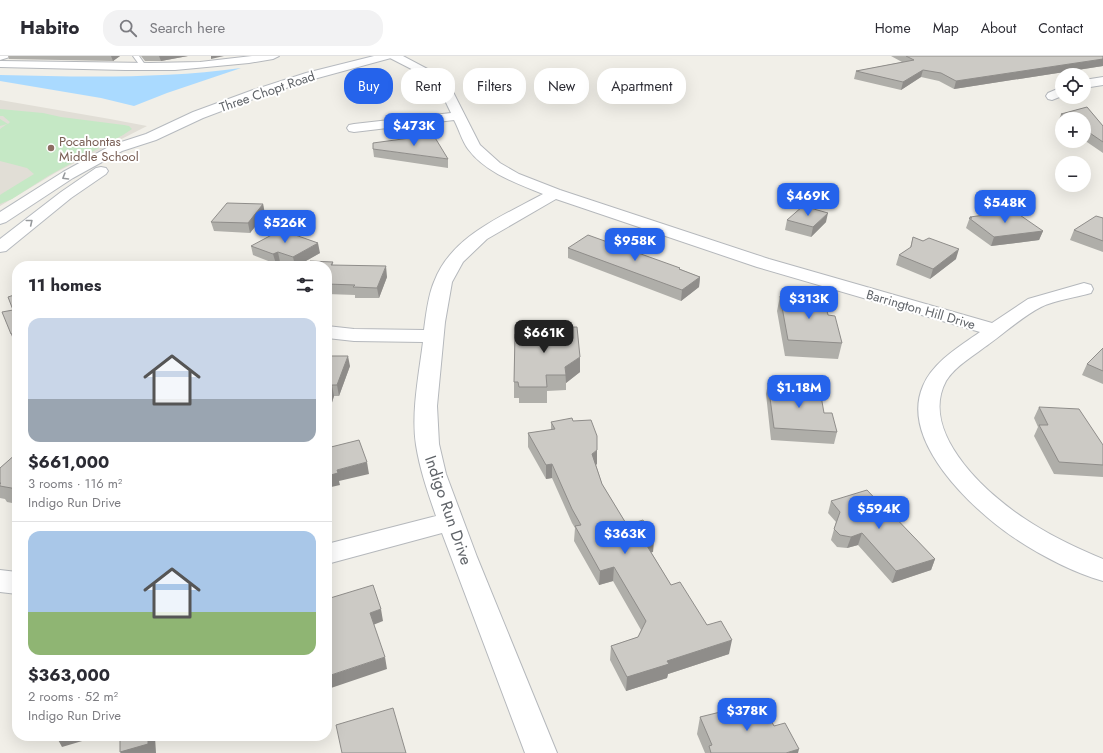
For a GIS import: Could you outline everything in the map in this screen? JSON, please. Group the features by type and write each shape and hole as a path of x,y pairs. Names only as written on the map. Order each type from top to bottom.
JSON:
{"street":[{"path":"0,64 187,66 226,63 273,56"},
{"name":"Three Chopt Road","path":"0,219 48,187 117,148 151,137 198,115 257,93 310,76 387,56"},
{"name":"Barrington Hill Drive","path":"394,56 431,75 445,88 474,147 495,166 514,177 555,193 763,263 994,330"},
{"path":"1091,83 1103,82"},
{"path":"354,128 458,116"},
{"name":"Three Chopt Road","path":"0,247 66,195 115,162 139,148 151,137"},
{"name":"Indigo Run Drive","path":"541,753 434,474 427,444 426,406 435,322 443,282 456,259 481,235 555,193"},
{"path":"1084,289 1034,304 994,330 945,368 933,386 930,400 930,412 936,439 960,476 977,493 1012,523 1035,537 1103,572"},
{"path":"332,333 354,335 434,336"},
{"path":"332,553 451,521"},
{"path":"0,581 12,582"}],"lane":[{"path":"0,58 10,56"},
{"path":"136,56 143,66"}],"shaded area":[{"name":"Pocahontas Middle School","path":"0,100 147,126 55,173 0,206"}],"green space":[{"name":"Pocahontas Middle School","path":"0,109 43,113 61,117 124,125 129,126 132,129 48,176 12,199 0,204 0,195 34,174 27,168 0,161 0,129 7,124 0,126 0,119 8,124 10,122 3,116 0,116"}],"water":[{"path":"241,68 167,93 134,106 101,98 0,81 0,75 91,77 151,76 211,72"}],"building":[{"path":"906,56 1103,56 1103,59 956,81 941,73 923,70 903,82 856,71 914,60"},
{"path":"1087,107 1103,126 1103,142 1091,134 1091,112 1068,112"},
{"path":"432,135 448,159 373,149 373,143"},
{"path":"227,203 263,204 248,223 211,222"},
{"path":"803,206 828,213 813,227 787,220"},
{"path":"1014,211 1043,231 994,237 969,218 972,218 970,217"},
{"path":"1096,216 1103,218 1103,241 1074,230"},
{"path":"281,230 318,243 293,257 278,252 273,254 251,246"},
{"path":"588,235 680,268 679,269 700,277 682,290 568,248"},
{"path":"913,237 923,241 929,238 959,249 933,269 899,255 911,247"},
{"path":"332,265 386,266 377,288 353,287 355,285 332,284"},
{"path":"12,296 12,307 8,297"},
{"path":"780,296 824,299 828,315 835,316 842,343 788,340"},
{"path":"12,310 12,334 11,334 2,312"},
{"path":"577,327 580,357 565,367 566,375 546,375 547,387 519,387 518,382 514,382 515,334 524,334 524,328"},
{"path":"1103,348 1103,371 1087,364"},
{"path":"332,356 348,356 337,385 332,385"},
{"path":"768,383 812,386 814,395 821,396 824,413 832,413 837,432 774,428"},
{"path":"1039,407 1079,409 1103,445 1103,465 1059,462 1039,425 1048,425"},
{"path":"572,418 573,421 591,420 597,436 597,450 592,454 602,484 627,525 643,520 654,537 644,541 671,585 680,582 707,625 721,621 732,640 667,661 669,664 627,677 611,646 638,637 646,621 614,567 600,571 575,526 581,525 572,509 552,464 546,465 528,433 555,429 551,422"},
{"path":"359,440 367,462 337,470 338,473 332,475 332,447"},
{"path":"12,457 12,488 0,486 0,468"},
{"path":"867,490 935,559 896,571 862,533 851,537 840,535 834,529 840,512 831,501"},
{"path":"373,585 381,609 370,613 385,657 332,675 332,597"},
{"path":"761,702 774,726 785,723 799,749 786,753 711,753 709,746 712,745 700,717"},
{"path":"393,708 406,753 342,753 336,725"},
{"path":"120,741 148,741 148,744 120,752"}],"place":[{"name":"Pocahontas Middle School","path":"51,148"}]}
